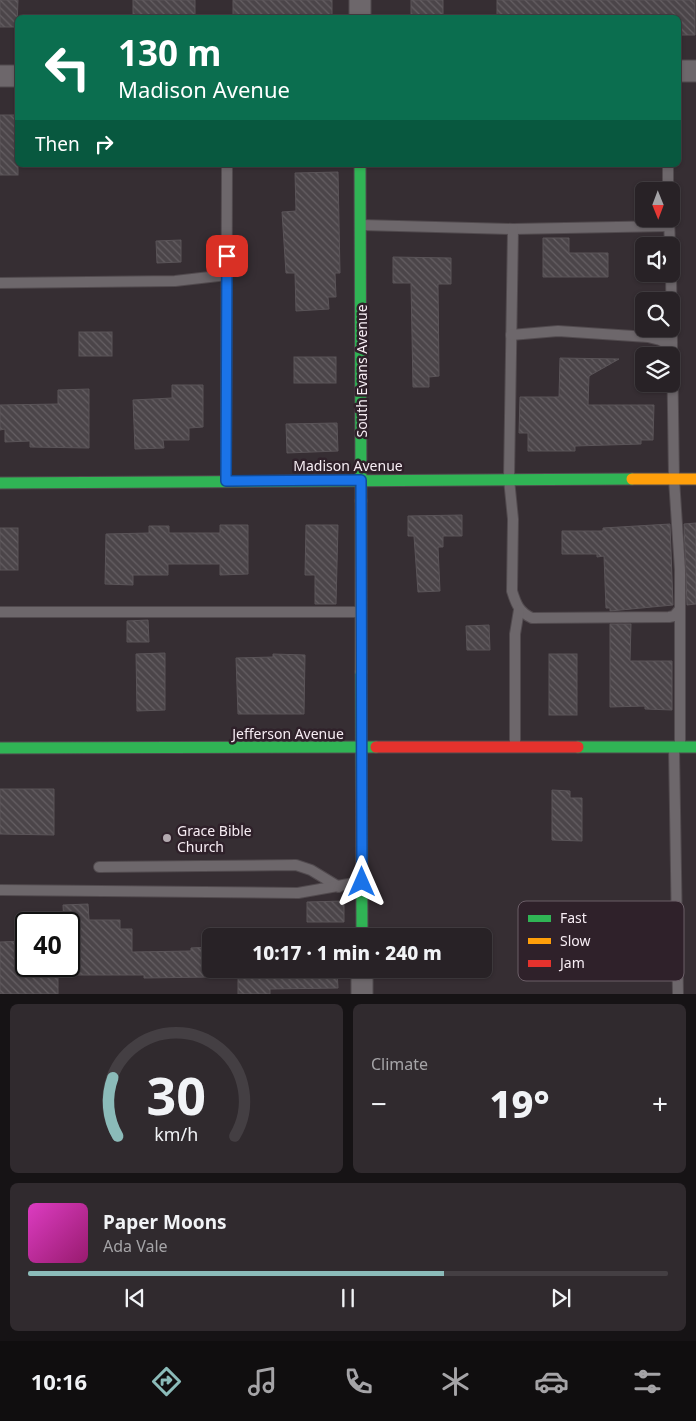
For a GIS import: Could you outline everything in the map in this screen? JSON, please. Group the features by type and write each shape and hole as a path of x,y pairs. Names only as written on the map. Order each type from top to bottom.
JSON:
{"street":[{"path":"360,0 360,15"},
{"path":"681,72 696,71"},
{"path":"0,76 15,76"},
{"name":"South Evans Avenue","path":"360,167 362,928"},
{"name":"Madison Avenue","path":"0,483 696,478"},
{"name":"Jefferson Avenue","path":"0,748 696,748"},
{"path":"362,978 362,994"}],"lane":[{"path":"226,481 227,167"},
{"path":"668,167 668,182"},
{"path":"360,225 513,229 635,224"},
{"path":"513,229 509,480 513,519 512,591 519,610 515,634 515,748"},
{"path":"0,283 175,281 227,275"},
{"path":"671,282 674,479 680,570 677,748 678,901"},
{"path":"511,335 558,331 648,337 672,346"},
{"path":"519,610 532,618 669,617 674,616 680,608"},
{"path":"0,612 361,612"},
{"path":"99,867 296,865 311,870 339,887"},
{"path":"0,890 298,893 362,882"},
{"path":"678,981 678,994"}],"building":[{"path":"0,0 18,0 15,27 0,27"},
{"path":"133,0 195,0 195,15 133,15"},
{"path":"233,0 332,0 332,15 233,15"},
{"path":"411,0 443,0 443,15 411,15"},
{"path":"497,0 695,0 695,35 681,35 681,15 497,15"},
{"path":"0,115 15,115 15,167 18,167 18,175 0,175"},
{"path":"338,172 340,273 335,273 336,297 328,297 329,309 296,311 295,273 286,273 282,212 296,211 295,173"},
{"path":"543,238 569,238 569,253 608,253 608,277 543,277"},
{"path":"181,240 181,262 157,263 156,241"},
{"path":"393,257 451,258 451,284 438,284 439,376 429,377 429,387 413,387 411,283 393,283"},
{"path":"79,332 112,332 112,356 79,356"},
{"path":"294,357 336,357 336,383 294,383"},
{"path":"560,358 619,359 589,376 588,405 654,405 653,440 641,440 641,444 575,446 575,451 528,451 528,433 519,433 520,397 559,397"},
{"path":"172,385 203,385 203,427 189,428 189,440 163,440 164,448 135,449 133,400 172,398"},
{"path":"89,389 89,448 30,447 30,441 5,442 5,429 0,430 0,405 58,404 58,390"},
{"path":"337,423 338,451 287,453 286,424"},
{"path":"462,515 462,536 443,536 443,547 438,547 440,591 418,592 414,536 408,536 408,516"},
{"path":"696,523 696,604 687,605 684,524"},
{"path":"670,524 673,605 610,611 610,608 606,608 604,556 597,557 597,554 562,554 562,531 603,531 603,528"},
{"path":"220,525 248,525 248,574 220,575 220,564 168,564 168,575 133,575 133,585 105,584 106,534 149,533 149,526 169,526 169,533 220,533"},
{"path":"306,525 338,525 336,604 315,604 315,575 305,575"},
{"path":"0,528 18,528 18,570 0,570"},
{"path":"148,620 149,642 127,642 127,621"},
{"path":"610,624 631,624 630,661 672,661 672,710 645,709 645,706 610,707"},
{"path":"489,625 490,650 467,650 466,626"},
{"path":"165,653 165,710 137,711 136,654"},
{"path":"273,654 305,655 304,714 238,714 236,658 273,657"},
{"path":"549,654 577,654 577,715 549,715"},
{"path":"0,789 54,789 54,835 0,834"},
{"path":"552,790 570,791 570,798 582,798 582,841 552,840"},
{"path":"344,901 344,922 307,922 307,902"},
{"path":"88,904 89,920 120,920 120,929 132,929 132,952 191,951 191,948 202,947 202,977 144,978 144,975 80,975 80,912 63,912 63,905"},
{"path":"15,941 15,977 58,977 58,994 0,994 0,942"},
{"path":"238,978 337,978 338,988 270,989 270,994 238,994"}],"traffic: fast":[{"path":"360,167 361,501"},
{"path":"0,483 632,479"},
{"path":"361,672 362,928"},
{"path":"0,748 376,747"},
{"path":"578,747 696,747"}],"traffic: slow":[{"path":"632,479 696,479"},
{"path":"361,501 361,672"}],"traffic: jam":[{"path":"376,747 578,747"}],"place":[{"name":"Grace Bible Church","path":"167,838"}],"route":[{"path":"227,256 226,481 361,480 362,882"}]}
